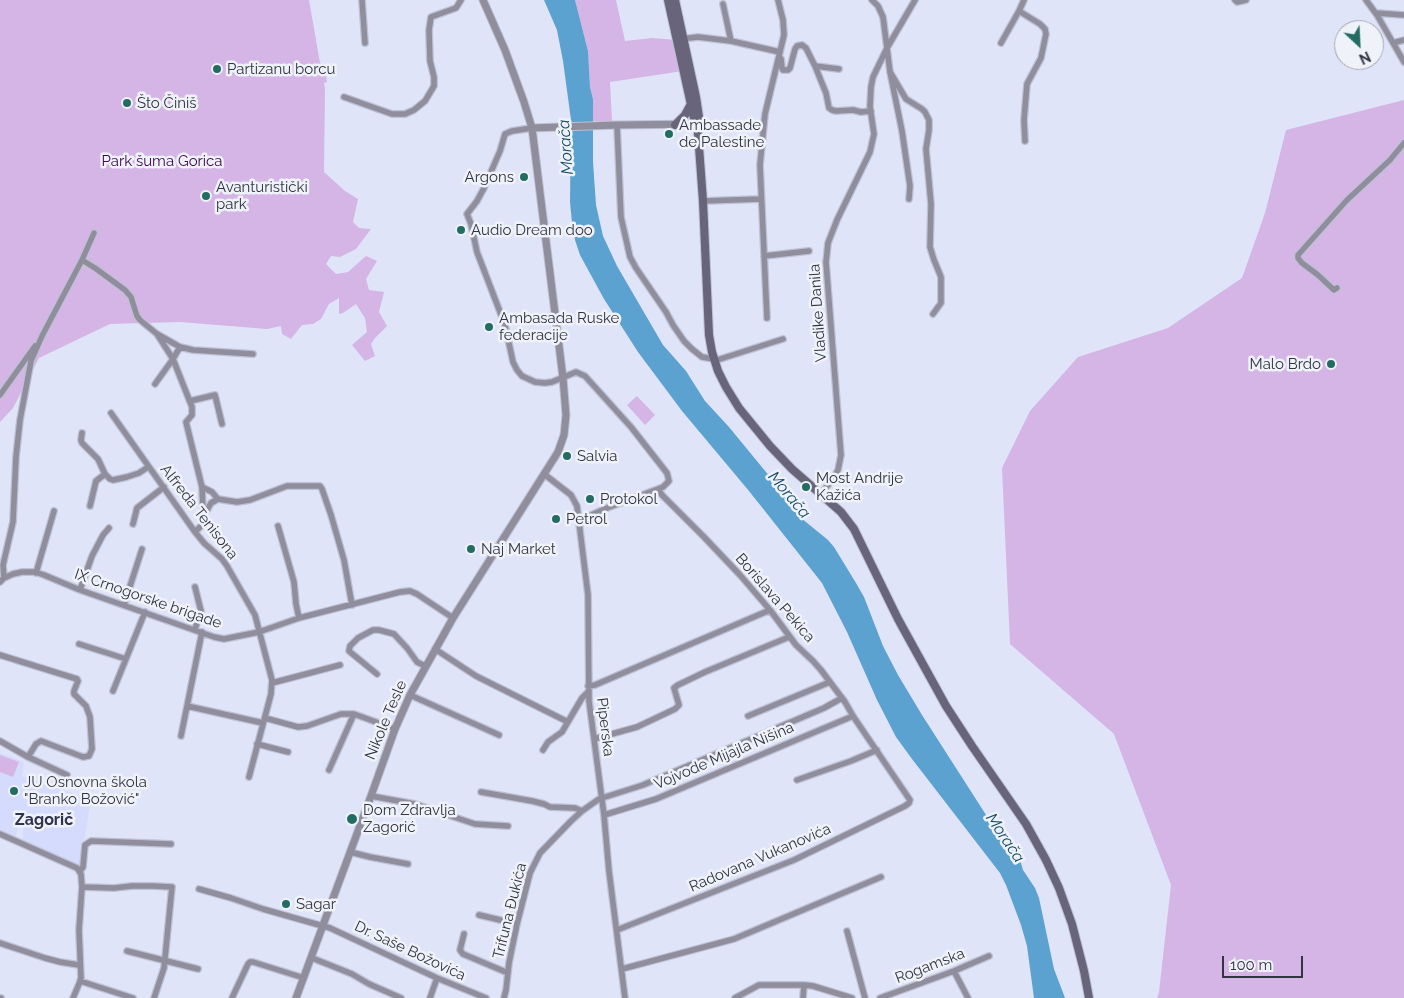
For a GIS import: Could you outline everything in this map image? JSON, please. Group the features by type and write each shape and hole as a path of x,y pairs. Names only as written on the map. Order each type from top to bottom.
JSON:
{"main road":[{"path":"668,0 696,97 709,330 714,360 724,384 745,416 783,460 843,515 854,530 898,620 949,711 975,752 1026,824 1043,854 1071,919 1089,998"},
{"path":"675,0 691,104 697,124"},
{"path":"675,124 685,115 691,104"}],"street":[{"path":"362,0 364,43"},
{"path":"344,96 392,114 405,114 414,110 425,101 434,86 430,61 429,30 431,17 456,8 461,0"},
{"name":"Nikole Tesle","path":"296,998 395,729 410,695 453,618 558,452 564,435 566,415 563,378 532,128 507,56 483,0"},
{"path":"767,318 760,165 761,146 770,91 784,30 778,0"},
{"path":"872,0 878,6 883,17 890,72 902,131 910,186 909,199"},
{"name":"Vladike Danila","path":"821,494 838,470 841,455 826,262 828,243 870,152 874,134 871,111 873,77 887,48 916,0"},
{"path":"1000,43 1024,0"},
{"path":"1235,0 1237,2 1246,0"},
{"path":"1366,0 1376,13 1404,62"},
{"path":"723,4 731,42"},
{"path":"1019,11 1040,24 1046,34 1041,58 1027,84 1024,120 1025,141"},
{"path":"1376,13 1404,15"},
{"path":"680,39 698,37 731,42 779,54"},
{"path":"1392,43 1404,40"},
{"path":"779,54 783,70 788,70 795,49 797,46 802,45 806,48 815,66 826,93 829,108 836,112 853,110 871,111"},
{"path":"815,66 839,69"},
{"path":"890,72 906,99 922,108 929,120 926,149 931,204 930,247 941,277 941,303 933,314"},
{"path":"578,521 663,487 668,483 669,475 631,428 583,374 576,372 545,383 526,379 517,370 513,362 505,325 477,252 467,214 477,202 484,188 500,151 505,134 512,130 546,127 697,124"},
{"path":"615,125 621,217 630,257 684,341 700,355 714,360 783,339"},
{"path":"1337,288 1334,290 1302,263 1298,255 1347,200 1390,160 1404,143"},
{"path":"703,201 761,199"},
{"path":"2,580 1,565 13,522 20,420 31,361 82,260 94,232"},
{"path":"764,256 809,251"},
{"path":"82,260 125,290 131,297 140,320 157,334 180,347 193,350 253,354"},
{"path":"157,334 173,359 190,401 192,413 186,424 202,487 202,525 195,532"},
{"path":"0,395 42,336"},
{"path":"155,384 180,347"},
{"path":"190,401 212,394 215,395 222,424"},
{"name":"Alfreda Tenisona","path":"110,414 195,532 227,566 255,615 272,683"},
{"path":"82,433 82,443 98,459 105,474 110,479 113,480 139,473 148,468"},
{"path":"90,506 96,481 105,474"},
{"name":"Piperska","path":"544,474 567,491 574,498 577,506 588,595 588,689 625,998"},
{"path":"203,514 211,503 218,499 238,502 250,500 288,486 320,486 331,515 344,560 352,605"},
{"path":"133,524 137,508 164,487"},
{"path":"202,487 212,492 218,499"},
{"name":"Borislava Pekica","path":"658,489 770,610 789,637 813,661 830,682 877,750 910,803"},
{"path":"36,573 54,511"},
{"path":"278,526 294,582 299,618"},
{"path":"80,590 92,556 109,528"},
{"path":"124,605 142,549"},
{"name":"IX Crnogorske brigade","path":"2,580 22,572 44,575 80,590 224,639 259,632 299,618 393,593 410,592 417,594 453,618"},
{"path":"195,587 201,611 195,629"},
{"path":"543,750 548,742 562,732 588,689 770,610"},
{"path":"113,692 145,612"},
{"path":"377,674 349,651 352,643 373,630 394,634 417,662 425,666"},
{"path":"181,736 202,632"},
{"path":"594,739 653,721 679,705 674,688 678,685 789,637"},
{"path":"80,644 126,659"},
{"path":"435,649 476,676 568,722"},
{"path":"0,655 77,679 78,682 74,694 86,706 90,717 92,749 89,756 84,757 41,741 36,744 28,758"},
{"path":"249,778 271,694 272,683 340,665"},
{"path":"748,716 830,682"},
{"path":"410,695 499,735"},
{"name":"Trifuna Đukića","path":"504,998 517,924 530,872 540,853 570,821 602,798 652,782 824,708 842,698"},
{"path":"187,706 298,727 307,726 341,714 354,714 395,729"},
{"path":"330,770 354,714"},
{"name":"Vojvode Mijajla Nišina","path":"604,815 656,799 853,716"},
{"path":"0,741 28,758 67,775"},
{"path":"257,744 288,752"},
{"path":"798,780 877,750"},
{"path":"481,792 532,801 555,808 575,808 582,811"},
{"path":"371,796 415,804 475,824 508,826"},
{"name":"Radovana Vukanovića","path":"617,930 794,860 910,803"},
{"path":"0,834 73,866 80,871 82,879 79,930 80,982 73,998"},
{"path":"80,871 83,867 85,845 91,841 171,844"},
{"path":"350,852 408,864"},
{"path":"622,969 734,939 881,877"},
{"path":"82,888 172,887 165,961 154,998"},
{"name":"Dr. Saše Božovića","path":"199,889 324,926 468,992 486,998"},
{"path":"479,915 517,924"},
{"path":"848,931 865,998"},
{"path":"464,934 460,950 463,954 508,974"},
{"path":"0,943 44,958 79,965"},
{"path":"127,951 198,969"},
{"name":"Rogamska","path":"881,998 989,956"},
{"path":"312,958 352,974 369,984 401,998"},
{"path":"232,998 250,962 304,978"},
{"path":"954,971 968,998"},
{"path":"430,998 437,978"},
{"path":"80,982 133,998"},
{"path":"734,998 744,996 760,985 814,986 852,998"},
{"path":"803,998 804,985"}],"shaded area":[{"path":"0,753 24,762 22,776 91,799 80,866 23,841 24,809 15,838 0,829"}],"green space":[{"name":"Park šuma Gorica","path":"0,0 309,0 320,63 325,69 327,82 324,83 324,172 345,191 358,199 353,222 359,228 371,229 356,249 340,257 331,256 326,264 336,274 348,272 366,256 377,261 366,279 369,290 384,292 379,312 387,326 371,344 375,356 365,361 352,345 367,332 365,318 356,304 339,314 339,298 329,304 321,319 313,324 302,325 291,339 282,334 281,326 267,329 180,322 110,324 39,358 13,408 0,422"},
{"path":"575,0 616,0 625,41 652,38 678,40 683,71 610,82 612,121 592,121 593,99 590,87 588,51"},
{"path":"1404,100 1404,998 1157,998 1171,885 1114,734 1010,644 1002,468 1030,411 1078,357 1168,328 1242,278 1265,213 1286,130"},
{"path":"637,396 655,415 645,425 627,405"},
{"path":"0,755 19,762 13,777 0,772"}],"water":[{"name":"Morača","path":"544,0 575,0 588,51 590,87 593,99 593,162 596,205 603,236 617,266 663,345 686,371 705,401 775,483 801,518 834,547 864,597 883,646 922,715 988,818 1018,853 1023,870 1039,898 1054,969 1065,998 1034,998 1027,946 1021,925 1000,873 896,737 822,583 682,411 638,352 604,299 580,255 575,240 570,202 571,120 563,61 557,30"}],"place":[{"name":"Partizanu borcu","path":"217,69"},
{"name":"Što Činiš","path":"127,103"},
{"name":"Ambassade de Palestine","path":"669,134"},
{"name":"Argons","path":"524,177"},
{"name":"Avanturistički park","path":"206,196"},
{"name":"Audio Dream doo","path":"461,230"},
{"name":"Ambasada Ruske federacije","path":"489,327"},
{"name":"Malo Brdo","path":"1331,364"},
{"name":"Salvia","path":"567,456"},
{"name":"Most Andrije Kažića","path":"806,487"},
{"name":"Protokol","path":"590,499"},
{"name":"Petrol","path":"556,519"},
{"name":"Naj Market","path":"471,549"},
{"name":"JU Osnovna škola \"Branko Božović\"","path":"14,791"},
{"name":"Dom Zdravlja Zagorić","path":"352,819"},
{"name":"Sagar","path":"286,904"}],"district":[{"name":"Zagorič","path":"44,820"}]}
